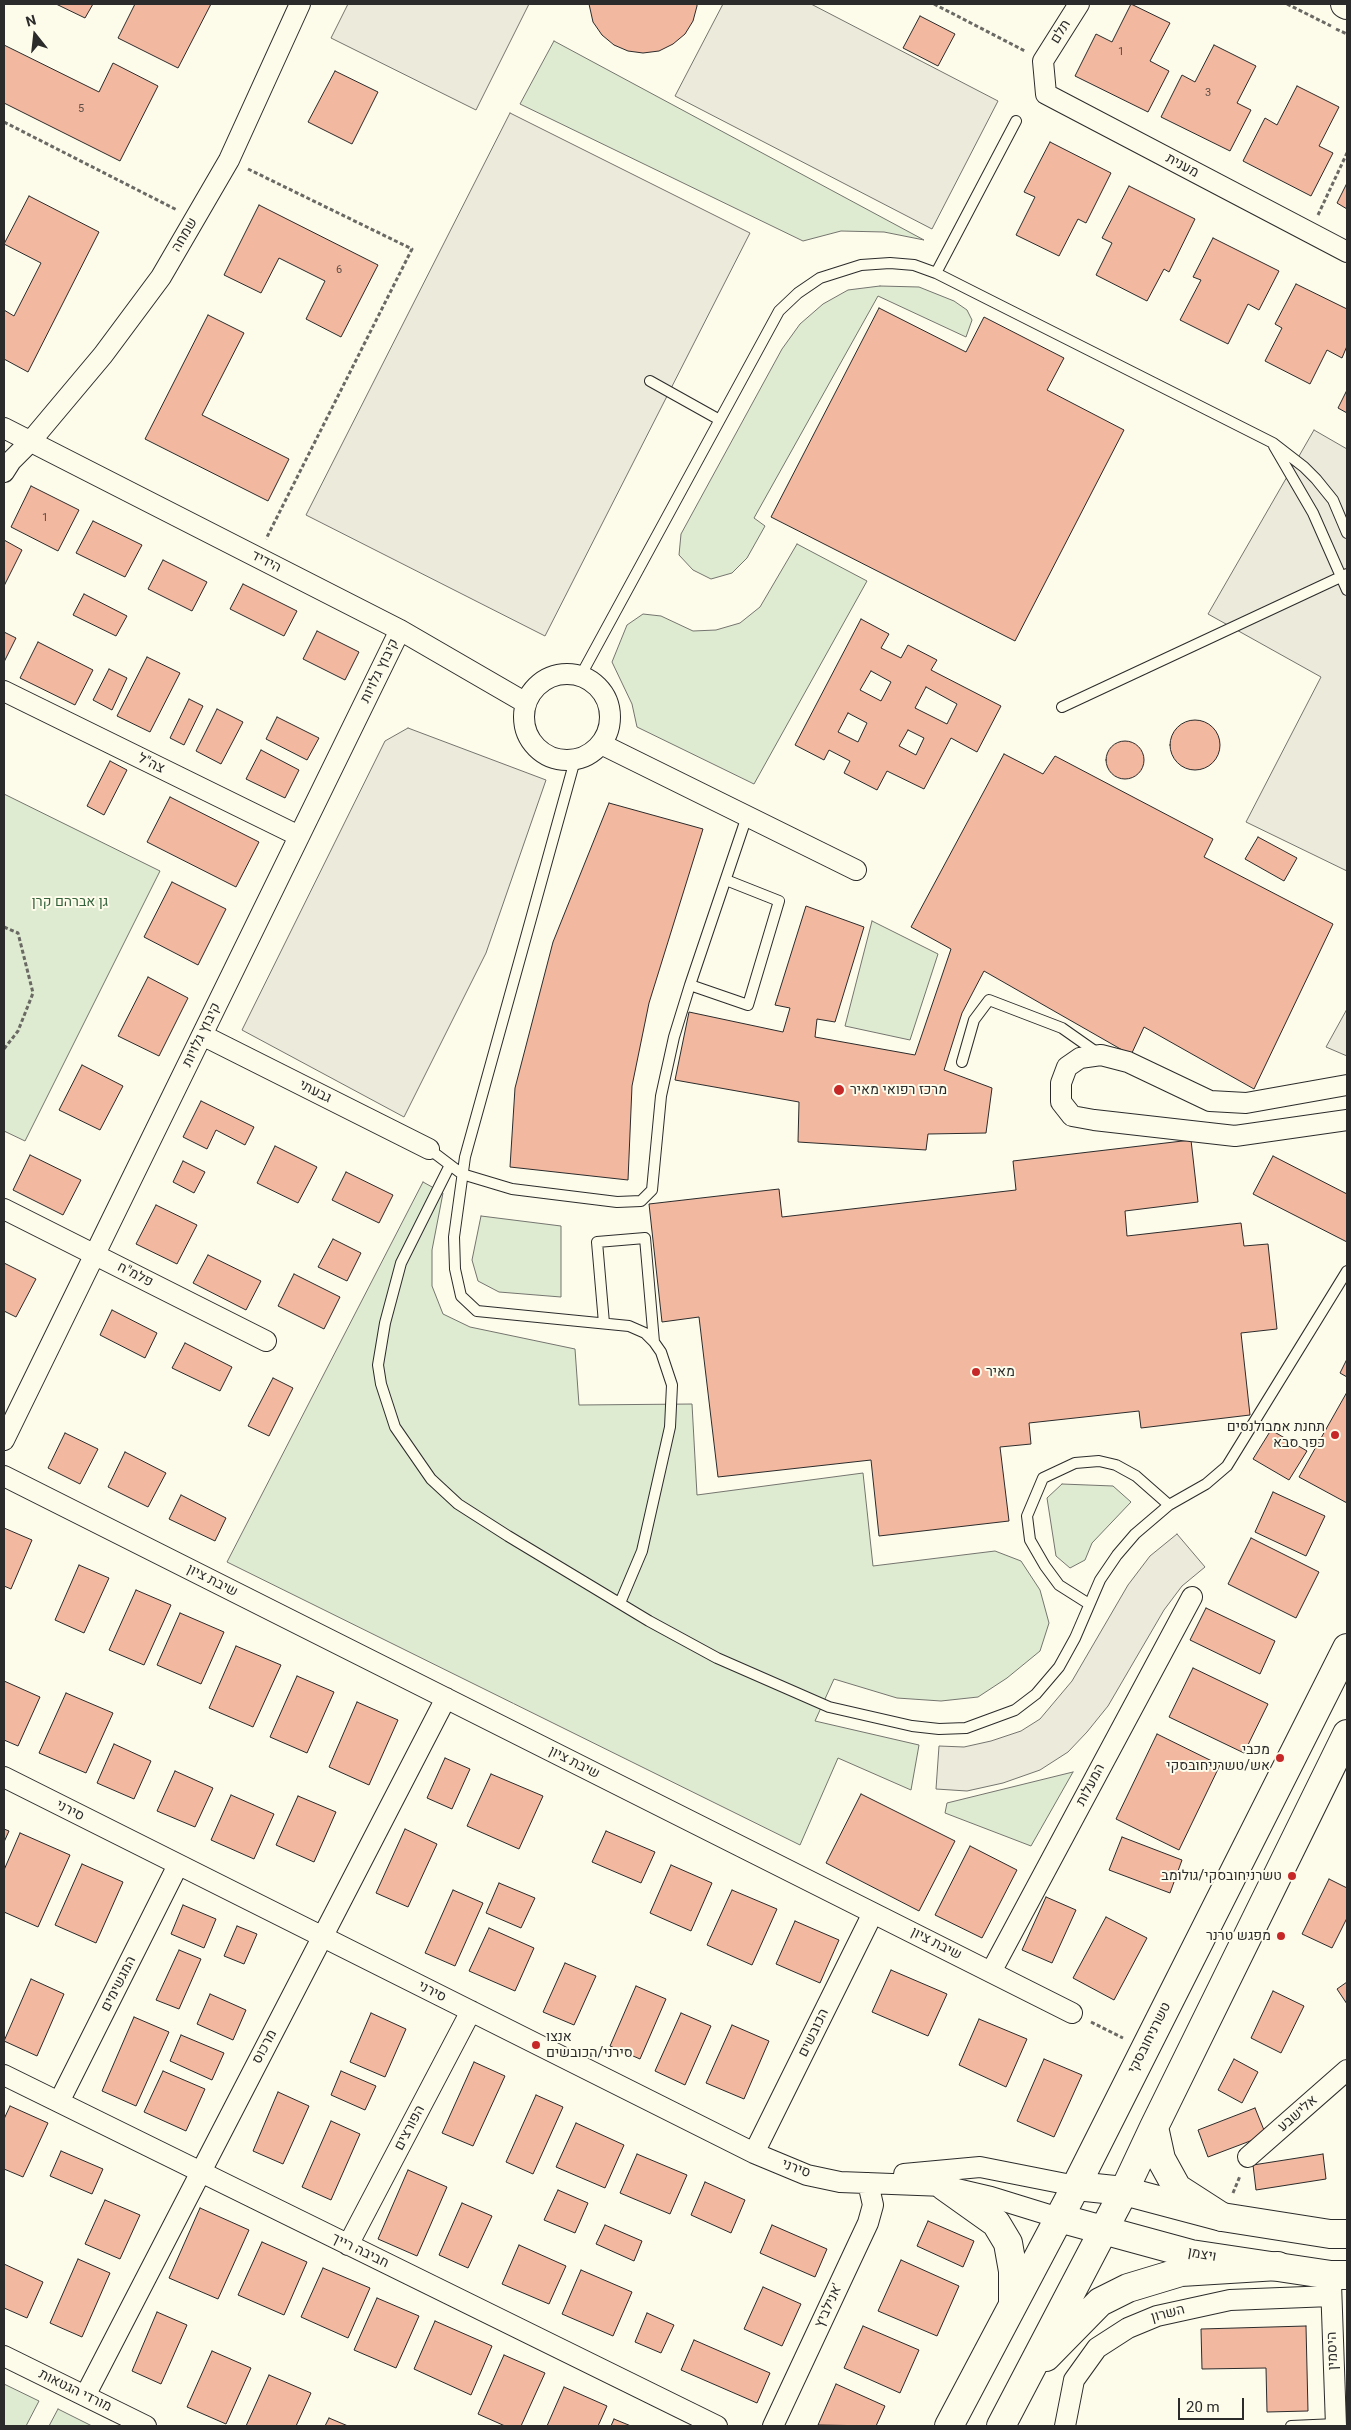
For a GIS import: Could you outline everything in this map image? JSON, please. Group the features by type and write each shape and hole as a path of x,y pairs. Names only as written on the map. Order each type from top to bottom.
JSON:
{"main road":[{"name":"טשרניחובסקי","path":"949,2426 1076,2186 1347,1648"},
{"path":"1001,2426 1124,2191 1347,1734"},
{"path":"1154,2127 1161,2160 1177,2188 1222,2217"},
{"path":"944,2186 996,2223 1008,2243 1013,2271 1013,2305"},
{"path":"1076,2186 1124,2191 1222,2217 1330,2234 1347,2234"},
{"name":"ויצמן","path":"1059,2218 1191,2254 1278,2266 1337,2282"},
{"path":"1027,2376 1100,2302 1128,2288 1181,2272 1278,2266"}],"street":[{"name":"שמחה","path":"4,472 11,461 30,442 129,322 161,277 229,160 300,4"},
{"name":"תלם","path":"1043,61 1078,4"},
{"name":"מענית","path":"1043,61 1046,94 1309,234 1347,252"},
{"name":"הידיד","path":"4,428 400,630 526,703"},
{"name":"קיבוץ גלויות","path":"4,1440 400,630"},
{"path":"566,673 581,676 594,683 607,700 610,716 608,730 601,744 589,754 575,760 553,758 534,746 526,732 523,718 526,703 533,690 551,676 566,673"},
{"name":"צה\"ל","path":"4,691 299,836"},
{"path":"601,744 856,870"},
{"name":"גבעתי","path":"202,1035 429,1150"},
{"path":"1347,1085 1246,1103 1210,1102 1128,1062 1101,1055 1080,1058 1067,1067 1061,1083 1061,1102 1072,1116 1235,1136 1347,1120"},
{"name":"פלמ\"ח","path":"4,1209 266,1341"},
{"name":"שיבת ציון","path":"4,1476 1072,2013"},
{"name":"המעלות","path":"991,1972 1192,1597"},
{"name":"מרכוס","path":"85,2396 446,1698"},
{"name":"סירני","path":"4,1777 754,2153 807,2175 840,2182 944,2186 991,2197 1059,2218"},
{"name":"המגשימים","path":"59,2102 178,1865"},
{"name":"הכובשים","path":"754,2153 873,1913"},
{"name":"הפורצים","path":"348,2245 471,2011"},
{"name":"אלישבע","path":"1248,2157 1347,2070"},
{"name":"חביבה רייך","path":"4,2075 716,2426"},
{"name":"סירני","path":"868,2183 906,2174 980,2167 1076,2186"},
{"name":"אנילביץ'","path":"773,2426 868,2223 873,2204 868,2183"},
{"name":"היסמין","path":"1336,2425 1337,2282"},
{"name":"השרון","path":"1065,2426 1074,2380 1097,2348 1128,2328 1157,2316 1230,2300 1337,2282"},
{"name":"מורדי הגטאות","path":"4,2356 146,2426"}],"lane":[{"path":"936,273 1016,122"},
{"path":"581,676 718,419 778,311 798,293 820,278 861,265 890,263 914,265 936,273 1273,443 1316,479 1333,500 1347,533"},
{"path":"650,381 718,419"},
{"path":"1273,443 1313,513 1344,575 1347,590"},
{"path":"1062,707 1344,575"},
{"path":"575,760 462,1174 454,1237 455,1270 461,1296 477,1312 629,1326 645,1333 654,1342 669,1372 672,1385 670,1427 642,1550 620,1603"},
{"path":"429,1150 462,1174 512,1189 617,1202 641,1200 652,1190 661,1096 674,1037 747,816"},
{"path":"690,985 748,1005 779,901 726,880"},
{"path":"962,1062 974,1020 989,1000 1062,1028 1101,1055"},
{"path":"450,1165 401,1264 385,1323 378,1365 381,1384 395,1427 431,1479 458,1504 620,1603 717,1658 829,1707 892,1723 939,1729 966,1728 990,1721 1015,1710 1036,1694 1058,1667 1100,1580 1117,1555 1135,1534 1169,1505 1206,1484 1227,1466 1347,1271"},
{"path":"604,1323 597,1242 645,1238 654,1342"},
{"path":"1089,1604 1059,1585 1030,1540 1027,1516 1043,1478 1075,1463 1098,1461 1116,1465 1136,1476 1169,1505"},
{"path":"1291,2426 1336,2425"}],"path":[{"path":"934,4 1043,61"},
{"path":"1287,4 1347,34"},
{"path":"4,122 194,219"},
{"path":"1309,234 1347,153"},
{"path":"229,160 412,249 257,558"},
{"path":"4,927 18,934 33,993 18,1031 4,1049"},
{"path":"1072,2013 1144,2049"},
{"path":"1222,2217 1248,2157"}],"green space":[{"path":"554,41 924,240 884,232 841,231 803,241 520,104"},
{"path":"880,286 919,287 954,301 967,310 972,320 966,337 878,296 754,518 765,526 747,558 732,573 711,579 693,570 679,555 681,534 782,349 800,324 823,304 848,290"},
{"path":"797,544 867,581 754,784 637,727 632,704 612,662 627,625 643,614 661,616 693,631 716,630 740,623 760,607"},
{"name":"גן אברהם קרן","path":"4,794 160,871 25,1141 4,1131"},
{"path":"872,921 938,954 910,1040 845,1026"},
{"path":"423,1182 443,1193 432,1250 432,1286 443,1314 470,1327 575,1349 579,1405 692,1404 697,1495 863,1473 873,1566 995,1551 1021,1561 1040,1590 1049,1623 1040,1651 1007,1678 978,1697 941,1701 897,1698 834,1679 815,1721 919,1745 911,1790 838,1758 800,1845 227,1562"},
{"path":"481,1216 561,1226 561,1297 499,1292 478,1281 472,1260"},
{"path":"1062,1484 1113,1486 1131,1502 1092,1543 1085,1560 1070,1568 1056,1556 1047,1498"},
{"path":"1073,1772 1031,1846 945,1813 947,1803"},
{"path":"4,2384 39,2401 26,2426 4,2426"},
{"path":"58,2409 92,2426 49,2426"}],"shaded area":[{"path":"348,4 529,4 476,110 331,38"},
{"path":"723,4 811,4 998,101 932,229 675,96"},
{"path":"510,113 750,233 545,636 306,515"},
{"path":"1314,430 1347,449 1347,871 1246,822 1321,677 1208,614"},
{"path":"408,728 546,780 486,953 404,1117 242,1030 385,741"},
{"path":"1347,1009 1347,1056 1326,1047"},
{"path":"1177,1534 1205,1567 1182,1586 1164,1610 1108,1706 1087,1732 1068,1752 1040,1770 1003,1783 967,1791 936,1789 939,1746 964,1747 991,1741 1021,1731 1040,1719 1072,1681 1128,1585 1150,1556"}],"building":[{"path":"56,4 93,4 85,18"},
{"path":"135,4 211,4 178,68 118,38"},
{"path":"589,4 697,4 697,6 693,21 685,34 673,44 659,51 643,53 628,51 614,45 602,35 593,22"},
{"path":"1131,4 1170,23 1150,61 1169,71 1148,112 1075,76 1096,34 1112,42"},
{"path":"920,16 955,34 938,66 903,48"},
{"path":"4,45 99,92 113,63 158,86 120,161 4,103"},
{"path":"1214,45 1256,66 1237,103 1251,110 1230,151 1161,117 1182,75 1195,82"},
{"path":"335,71 378,92 352,144 308,122"},
{"path":"1297,86 1339,107 1319,146 1333,153 1311,196 1243,161 1265,118 1277,125"},
{"path":"1050,142 1111,173 1086,223 1078,219 1059,256 1016,235 1035,197 1024,192"},
{"path":"1347,183 1347,209 1337,203"},
{"path":"1129,186 1195,219 1169,272 1164,269 1147,301 1096,275 1112,243 1102,238"},
{"path":"29,196 99,232 28,372 4,359 4,310 14,316 41,263 4,244"},
{"path":"259,205 378,265 341,337 306,319 325,281 279,258 261,293 224,275"},
{"path":"1213,238 1279,271 1259,310 1248,304 1228,344 1180,320 1201,280 1193,277"},
{"path":"1296,284 1347,309 1347,346 1342,358 1327,350 1310,384 1265,361 1282,328 1275,324"},
{"path":"879,308 966,352 984,317 1064,358 1047,390 1124,430 1015,641 771,517"},
{"path":"208,315 244,333 202,415 289,459 268,501 145,439"},
{"path":"1347,390 1347,413 1338,408"},
{"path":"31,486 79,510 58,551 11,527"},
{"path":"93,521 142,545 125,577 76,553"},
{"path":"4,540 22,550 4,586"},
{"path":"163,560 207,582 192,611 148,589"},
{"path":"243,584 297,611 284,636 230,609"},
{"path":"84,594 127,616 116,636 73,615"},
{"path":"861,619 889,634 881,648 901,658 908,645 937,660 931,670 1001,706 977,752 951,738 924,789 887,771 877,790 844,773 850,761 829,750 824,760 795,745","holes":["871,671 891,682 881,701 860,690","926,687 957,704 947,724 915,708","848,713 867,723 858,742 838,732","908,730 924,738 916,755 899,746"]},
{"path":"317,631 359,652 345,680 303,659"},
{"path":"4,632 16,638 4,662"},
{"path":"38,642 93,670 75,705 20,678"},
{"path":"147,657 180,673 150,732 117,716"},
{"path":"109,669 127,678 112,710 93,700"},
{"path":"189,699 203,706 184,745 170,738"},
{"path":"217,709 243,722 221,764 196,751"},
{"path":"277,717 319,738 307,760 266,739"},
{"path":"1190,720 1200,720 1213,727 1220,740 1220,750 1213,763 1200,770 1190,770 1181,766 1174,759 1170,750 1170,740 1174,731 1181,724"},
{"path":"1125,741 1139,746 1144,760 1139,774 1125,779 1111,774 1106,760 1111,746"},
{"path":"261,750 299,770 285,798 246,779"},
{"path":"1004,754 1043,774 1055,756 1213,839 1204,857 1333,924 1254,1089 1144,1027 1131,1055 984,971 962,1013 944,1070 992,1088 986,1133 928,1134 926,1150 798,1142 799,1102 675,1080 689,1012 783,1032 790,1008 775,1005 806,906 864,927 835,1022 817,1019 815,1037 915,1055 951,949 911,927"},
{"path":"110,761 127,770 104,815 87,806"},
{"path":"170,797 259,842 236,887 147,842"},
{"path":"609,803 703,829 649,1003 632,1086 628,1180 510,1167 515,1088 553,942"},
{"path":"1258,837 1297,858 1284,881 1245,859"},
{"path":"172,882 226,909 198,965 144,937"},
{"path":"148,977 188,998 159,1056 118,1036"},
{"path":"82,1065 123,1086 100,1130 59,1110"},
{"path":"201,1101 254,1127 245,1145 216,1130 207,1149 183,1137"},
{"name":"מאיר","path":"1191,1140 1198,1202 1125,1211 1127,1236 1241,1223 1244,1246 1268,1244 1277,1329 1241,1333 1250,1415 1141,1428 1139,1411 1029,1423 1031,1444 1000,1447 1009,1521 879,1536 871,1460 718,1477 699,1317 662,1322 649,1204 779,1189 782,1217 1016,1190 1013,1161"},
{"path":"275,1146 317,1167 298,1203 257,1183"},
{"path":"30,1155 81,1180 63,1215 13,1190"},
{"path":"1273,1156 1347,1194 1347,1242 1253,1194"},
{"path":"183,1161 205,1172 194,1193 173,1182"},
{"path":"346,1172 393,1195 379,1223 332,1200"},
{"path":"156,1205 197,1225 177,1264 136,1244"},
{"path":"333,1239 361,1253 347,1281 318,1267"},
{"path":"208,1255 261,1281 246,1310 193,1283"},
{"path":"4,1263 36,1279 16,1317 4,1311"},
{"path":"294,1274 340,1297 324,1329 278,1306"},
{"path":"112,1310 157,1333 145,1358 100,1335"},
{"path":"185,1343 232,1367 220,1391 172,1368"},
{"path":"1347,1359 1347,1377 1340,1373"},
{"path":"273,1378 293,1388 269,1436 248,1426"},
{"name":"תחנת אמבולנסים כפר סבא","path":"1347,1392 1347,1503 1299,1477"},
{"path":"1271,1430 1307,1451 1289,1480 1253,1459"},
{"path":"65,1433 98,1449 80,1484 48,1468"},
{"path":"125,1452 166,1473 148,1507 108,1487"},
{"path":"1273,1492 1325,1516 1306,1556 1255,1532"},
{"path":"181,1495 226,1518 215,1541 169,1519"},
{"path":"4,1528 32,1540 11,1589 4,1586"},
{"path":"1251,1538 1319,1572 1296,1618 1228,1584"},
{"path":"79,1565 109,1578 84,1633 55,1620"},
{"path":"136,1590 171,1605 144,1665 109,1650"},
{"path":"1206,1608 1275,1641 1260,1674 1190,1640"},
{"path":"180,1613 224,1632 201,1684 157,1665"},
{"path":"236,1646 281,1665 253,1727 209,1708"},
{"path":"1193,1668 1268,1704 1244,1753 1169,1717"},
{"path":"297,1676 334,1692 307,1753 270,1737"},
{"path":"4,1681 40,1697 18,1746 4,1740"},
{"path":"66,1693 113,1713 86,1773 39,1753"},
{"path":"357,1702 398,1720 369,1785 329,1767"},
{"path":"1157,1734 1220,1765 1179,1850 1116,1819"},
{"path":"114,1744 151,1761 134,1799 97,1783"},
{"path":"445,1758 470,1769 452,1809 427,1798"},
{"path":"175,1771 213,1788 195,1827 157,1811"},
{"path":"491,1774 543,1796 519,1849 467,1826"},
{"path":"861,1794 955,1841 919,1911 826,1863"},
{"path":"231,1795 274,1814 254,1859 211,1840"},
{"path":"298,1796 336,1812 314,1862 276,1845"},
{"path":"4,1829 9,1831 4,1842"},
{"path":"405,1829 437,1844 408,1907 376,1893"},
{"path":"606,1831 655,1852 641,1883 592,1862"},
{"path":"20,1833 70,1855 38,1927 4,1912 4,1870"},
{"path":"1122,1837 1182,1860 1170,1893 1109,1870"},
{"path":"970,1846 1017,1870 982,1938 935,1915"},
{"path":"82,1864 123,1882 96,1943 55,1925"},
{"path":"671,1865 712,1883 691,1931 650,1913"},
{"path":"1329,1879 1347,1888 1347,1918 1332,1948 1302,1934"},
{"path":"499,1883 535,1898 521,1928 486,1913"},
{"path":"453,1890 483,1903 455,1966 425,1953"},
{"path":"732,1890 777,1909 752,1965 707,1945"},
{"path":"1046,1897 1076,1910 1052,1963 1022,1950"},
{"path":"183,1905 216,1919 204,1948 171,1934"},
{"path":"1106,1917 1147,1938 1114,2000 1073,1978"},
{"path":"795,1921 839,1940 820,1983 776,1964"},
{"path":"237,1926 257,1934 244,1964 224,1956"},
{"path":"489,1928 534,1948 515,1991 469,1971"},
{"path":"179,1950 201,1959 179,2009 156,2000"},
{"path":"565,1963 596,1976 574,2025 543,2012"},
{"path":"891,1970 947,1994 928,2036 872,2012"},
{"path":"31,1979 64,1994 37,2056 4,2041"},
{"path":"1347,1982 1347,2004 1337,1989"},
{"path":"636,1986 666,1999 640,2059 610,2046"},
{"path":"1273,1991 1304,2006 1281,2053 1251,2038"},
{"path":"210,1994 246,2010 233,2040 197,2024"},
{"path":"371,2013 406,2029 385,2077 350,2062"},
{"path":"681,2013 711,2026 685,2085 655,2071"},
{"path":"134,2017 169,2032 136,2106 102,2091"},
{"path":"979,2019 1027,2039 1006,2087 959,2065"},
{"path":"732,2025 769,2041 744,2099 706,2083"},
{"path":"181,2035 224,2053 212,2080 170,2061"},
{"path":"1044,2059 1082,2075 1054,2137 1017,2121"},
{"path":"1234,2059 1258,2072 1242,2103 1218,2090"},
{"path":"474,2062 505,2076 473,2146 442,2133"},
{"path":"163,2071 205,2089 186,2131 144,2112"},
{"path":"341,2071 376,2086 365,2110 331,2095"},
{"path":"278,2092 309,2106 283,2164 253,2151"},
{"path":"536,2095 563,2107 533,2174 506,2162"},
{"path":"10,2106 48,2123 23,2177 4,2169 4,2119"},
{"path":"1255,2108 1266,2135 1208,2157 1198,2130"},
{"path":"331,2121 360,2134 331,2200 302,2187"},
{"path":"576,2123 624,2145 605,2188 556,2167"},
{"path":"61,2151 103,2169 92,2194 50,2176"},
{"path":"637,2154 687,2175 670,2214 620,2193"},
{"path":"1323,2154 1326,2179 1256,2190 1253,2165"},
{"path":"408,2170 447,2187 417,2256 378,2239"},
{"path":"705,2182 745,2200 731,2233 691,2215"},
{"path":"558,2190 588,2203 575,2233 544,2220"},
{"path":"105,2200 140,2215 120,2259 85,2244"},
{"path":"462,2203 492,2216 468,2268 439,2255"},
{"path":"200,2208 249,2230 218,2299 169,2278"},
{"path":"928,2221 974,2241 963,2267 917,2246"},
{"path":"605,2225 642,2241 634,2261 596,2244"},
{"path":"772,2225 827,2249 815,2277 760,2253"},
{"path":"262,2242 307,2262 284,2315 238,2295"},
{"path":"519,2245 566,2266 549,2304 502,2284"},
{"path":"78,2259 110,2273 82,2337 50,2323"},
{"path":"901,2260 959,2286 937,2336 878,2311"},
{"path":"4,2264 43,2282 27,2318 4,2308"},
{"path":"323,2268 370,2288 348,2338 301,2317"},
{"path":"581,2270 632,2292 613,2336 562,2314"},
{"path":"763,2287 801,2304 782,2346 744,2329"},
{"path":"377,2298 419,2316 396,2368 354,2350"},
{"path":"157,2312 187,2325 161,2384 132,2371"},
{"path":"647,2313 674,2325 661,2353 635,2342"},
{"path":"435,2321 492,2346 471,2395 414,2369"},
{"path":"863,2326 919,2350 900,2393 844,2368"},
{"path":"1306,2326 1308,2411 1267,2412 1266,2368 1202,2369 1201,2329"},
{"path":"694,2340 770,2373 757,2403 681,2370"},
{"path":"212,2351 251,2368 226,2424 187,2407"},
{"path":"504,2355 545,2373 521,2426 505,2426 478,2414"},
{"path":"269,2375 311,2393 296,2426 246,2426"},
{"path":"836,2384 885,2406 876,2426 818,2425"},
{"path":"564,2387 607,2406 598,2426 547,2426"},
{"path":"329,2418 348,2426 325,2426"},
{"path":"614,2419 631,2426 611,2426"}],"place":[{"name":"מרכז רפואי מאיר","path":"839,1090"},
{"name":"מאיר","path":"976,1372"},
{"name":"תחנת אמבולנסים כפר סבא","path":"1335,1435"},
{"name":"מכבי אש/טשרניחובסקי","path":"1280,1758"},
{"name":"טשרניחובסקי/גולומב","path":"1292,1876"},
{"name":"מפגש טרנר","path":"1281,1936"},
{"name":"אנצו סירני/הכובשים","path":"536,2045"}]}
